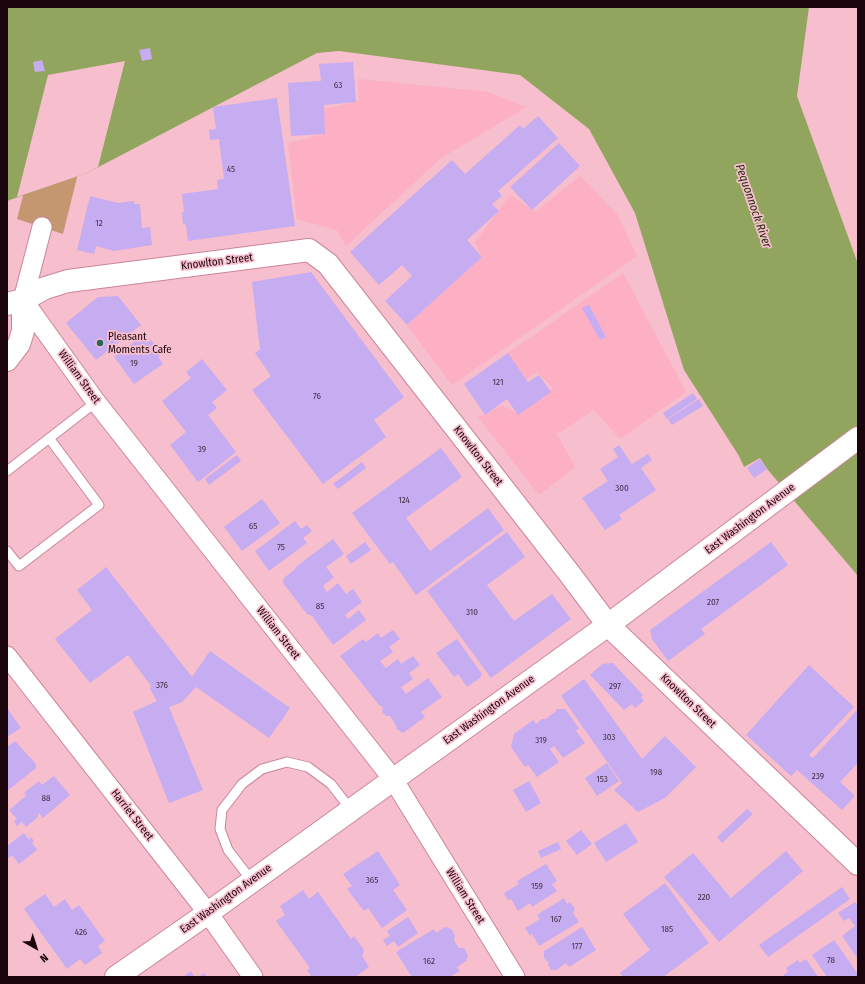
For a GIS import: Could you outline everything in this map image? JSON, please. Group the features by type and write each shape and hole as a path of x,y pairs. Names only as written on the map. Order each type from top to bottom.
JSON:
{"main road":[{"name":"Knowlton Street","path":"15,302 45,288 68,281 309,250 328,264 608,625 858,864"},
{"path":"7,360 19,344 23,331 15,302"},
{"name":"East Washington Avenue","path":"116,977 208,913 608,625 858,438"}],"street":[{"path":"15,302 42,227"},
{"name":"William Street","path":"15,302 96,402 393,779 515,977"},
{"name":"Harriet Street","path":"7,656 208,913 253,977"}],"lane":[{"path":"7,472 96,402"},
{"path":"7,551 19,566 99,505 49,438"},
{"path":"252,881 228,850 220,829 222,810 242,784 262,768 287,762 308,767 330,784 351,810"}],"shaded area":[{"path":"105,64 63,234 17,219 54,76"},
{"path":"358,79 488,92 526,107 440,159 346,246 337,230 297,219 288,143 325,134 324,109 359,101"},
{"path":"580,176 617,214 637,256 452,385 407,325 482,257 475,242 510,195 535,212"},
{"path":"623,273 686,392 620,439 594,410 557,434 575,467 539,495 478,417 502,406 520,414 553,388 537,372 526,379 508,353"}],"water":[{"name":"Pequonnock River","path":"7,7 809,7 797,96 858,264 858,576 768,470 760,458 744,467 739,456 684,370 635,213 589,129 520,75 339,51 317,53 87,173 7,201"}],"pier":[{"path":"125,61 98,167 87,173 17,197 48,75"}],"building":[{"path":"150,48 152,59 142,61 139,50"},
{"path":"42,60 45,71 35,72 33,62"},
{"path":"353,62 356,102 324,105 325,134 291,136 288,83 321,81 319,64"},
{"path":"277,98 295,226 188,241 186,225 183,224 182,213 184,211 182,194 218,189 217,180 224,179 219,139 210,140 209,130 216,129 213,107"},
{"path":"538,116 558,138 498,191 502,196 492,204 499,211 467,240 482,257 407,325 385,301 412,276 402,265 379,285 350,252 452,160 465,174 520,125 523,129"},
{"path":"559,143 580,166 532,210 510,187"},
{"path":"90,196 118,203 134,201 134,204 140,204 142,228 150,227 152,245 114,251 96,246 94,254 77,250"},
{"path":"311,272 404,397 374,420 386,437 323,484 252,390 271,376 255,353 260,350 252,282"},
{"name":"Pleasant Moments Cafe","path":"118,296 141,325 96,360 66,323 98,297"},
{"path":"589,305 606,337 600,340 582,308"},
{"path":"142,336 147,343 151,340 155,346 151,349 153,352 157,349 161,354 158,357 163,364 134,384 114,357"},
{"path":"508,353 528,382 539,375 551,392 518,415 507,399 485,415 464,384"},
{"path":"202,359 227,390 212,402 217,408 208,415 236,452 198,482 170,445 186,432 162,401 191,378 186,372"},
{"path":"693,393 697,399 667,419 663,413"},
{"path":"699,399 703,406 672,425 668,419"},
{"path":"619,445 632,464 648,454 652,460 641,468 656,490 619,515 622,519 605,530 582,498 608,481 600,469 618,457 613,449"},
{"path":"441,448 462,477 406,518 430,551 488,508 504,530 416,595 393,562 390,564 352,513"},
{"path":"237,455 241,461 209,485 205,479"},
{"path":"760,459 767,469 754,478 747,468"},
{"path":"362,462 366,468 338,489 333,484"},
{"path":"262,499 280,523 242,551 224,527"},
{"path":"295,521 301,529 307,525 312,531 303,538 307,543 269,571 255,551"},
{"path":"507,532 525,557 487,585 514,621 552,594 571,619 491,678 427,591"},
{"path":"333,539 344,554 326,567 334,577 323,586 327,592 338,583 346,594 353,589 362,602 345,615 348,619 359,610 366,620 333,645 312,616 307,614 283,583 284,578 297,566"},
{"path":"365,542 371,550 351,564 346,556"},
{"path":"771,542 788,565 701,629 705,634 668,661 652,639 650,630"},
{"path":"106,567 192,677 210,651 290,708 269,738 196,687 182,702 169,707 203,790 169,803 133,712 157,701 150,689 151,686 128,655 90,683 55,639 92,610 77,590"},
{"path":"393,630 400,639 389,647 393,652 380,661 386,668 398,659 401,664 413,656 420,665 409,673 413,679 401,687 406,694 428,678 442,697 421,712 425,717 403,733 395,728 397,727 390,716 386,716 382,712 383,707 379,705 340,656 363,639 366,642 378,633 381,638"},
{"path":"457,639 482,674 480,678 467,687 458,674 454,677 436,653"},
{"path":"613,663 643,695 641,697 644,701 635,708 632,704 624,710 590,675 602,664"},
{"path":"809,665 854,707 809,755 813,758 858,709 858,763 840,782 855,796 842,810 797,770 791,776 746,735"},
{"path":"584,679 642,759 665,736 696,767 665,798 638,812 614,790 622,783 561,696"},
{"path":"7,708 21,728 7,737"},
{"path":"556,709 565,709 579,728 576,731 585,743 563,758 554,746 550,749 559,762 537,777 528,765 525,767 511,747 514,734 533,720 536,724 542,719 546,719 557,710"},
{"path":"15,741 35,763 36,768 7,791 7,747"},
{"path":"607,763 619,781 597,796 585,778"},
{"path":"54,776 70,795 43,818 39,813 37,818 26,827 22,822 17,826 14,821 17,819 9,810 26,796 24,793 39,781 42,785"},
{"path":"529,781 541,803 526,812 513,790"},
{"path":"747,809 753,814 722,843 717,837"},
{"path":"626,823 638,842 606,862 594,843"},
{"path":"581,830 592,844 577,855 566,841"},
{"path":"24,833 29,840 31,837 34,841 32,843 37,850 19,864 12,855 7,859 7,846"},
{"path":"558,842 561,849 541,858 538,851"},
{"path":"378,851 400,885 393,890 407,910 382,928 368,908 364,911 347,889 352,886 343,874"},
{"path":"786,851 803,871 719,942 664,877 693,853 731,898"},
{"path":"546,864 557,881 552,884 557,891 532,907 530,903 518,911 511,899 508,900 504,893 519,884 517,881"},
{"path":"665,883 709,943 663,977 623,977 620,973 650,950 623,914"},
{"path":"842,887 850,899 768,957 759,945"},
{"path":"303,890 309,899 318,892 351,939 354,936 364,950 362,956 369,967 355,977 312,977 307,970 310,968 276,921 285,915 280,906"},
{"path":"45,894 54,907 65,899 72,910 79,905 105,941 98,946 102,953 85,965 80,959 67,969 24,909"},
{"path":"564,898 567,904 570,902 575,909 573,913 579,922 539,946 532,934 530,936 525,928 540,919 537,915"},
{"path":"855,902 858,905 858,959 842,936 855,926 849,918 844,921 838,913"},
{"path":"408,917 418,933 398,947 394,941 387,946 383,940 390,936 387,931"},
{"path":"445,927 451,929 455,935 454,941 459,948 464,948 468,956 466,961 457,967 460,971 449,977 412,977 396,952 434,929 436,933"},
{"path":"582,927 596,950 569,967 566,963 556,970 551,970 548,964 549,963 544,958 544,951"},
{"path":"834,940 858,974 858,977 827,977 812,955"},
{"path":"806,959 818,977 785,977 783,975 788,972 786,968 798,960 800,963"},
{"path":"191,971 194,977 183,977"},
{"path":"204,973 207,977 199,977"}],"place":[{"name":"Pleasant Moments Cafe","path":"100,343"}]}
